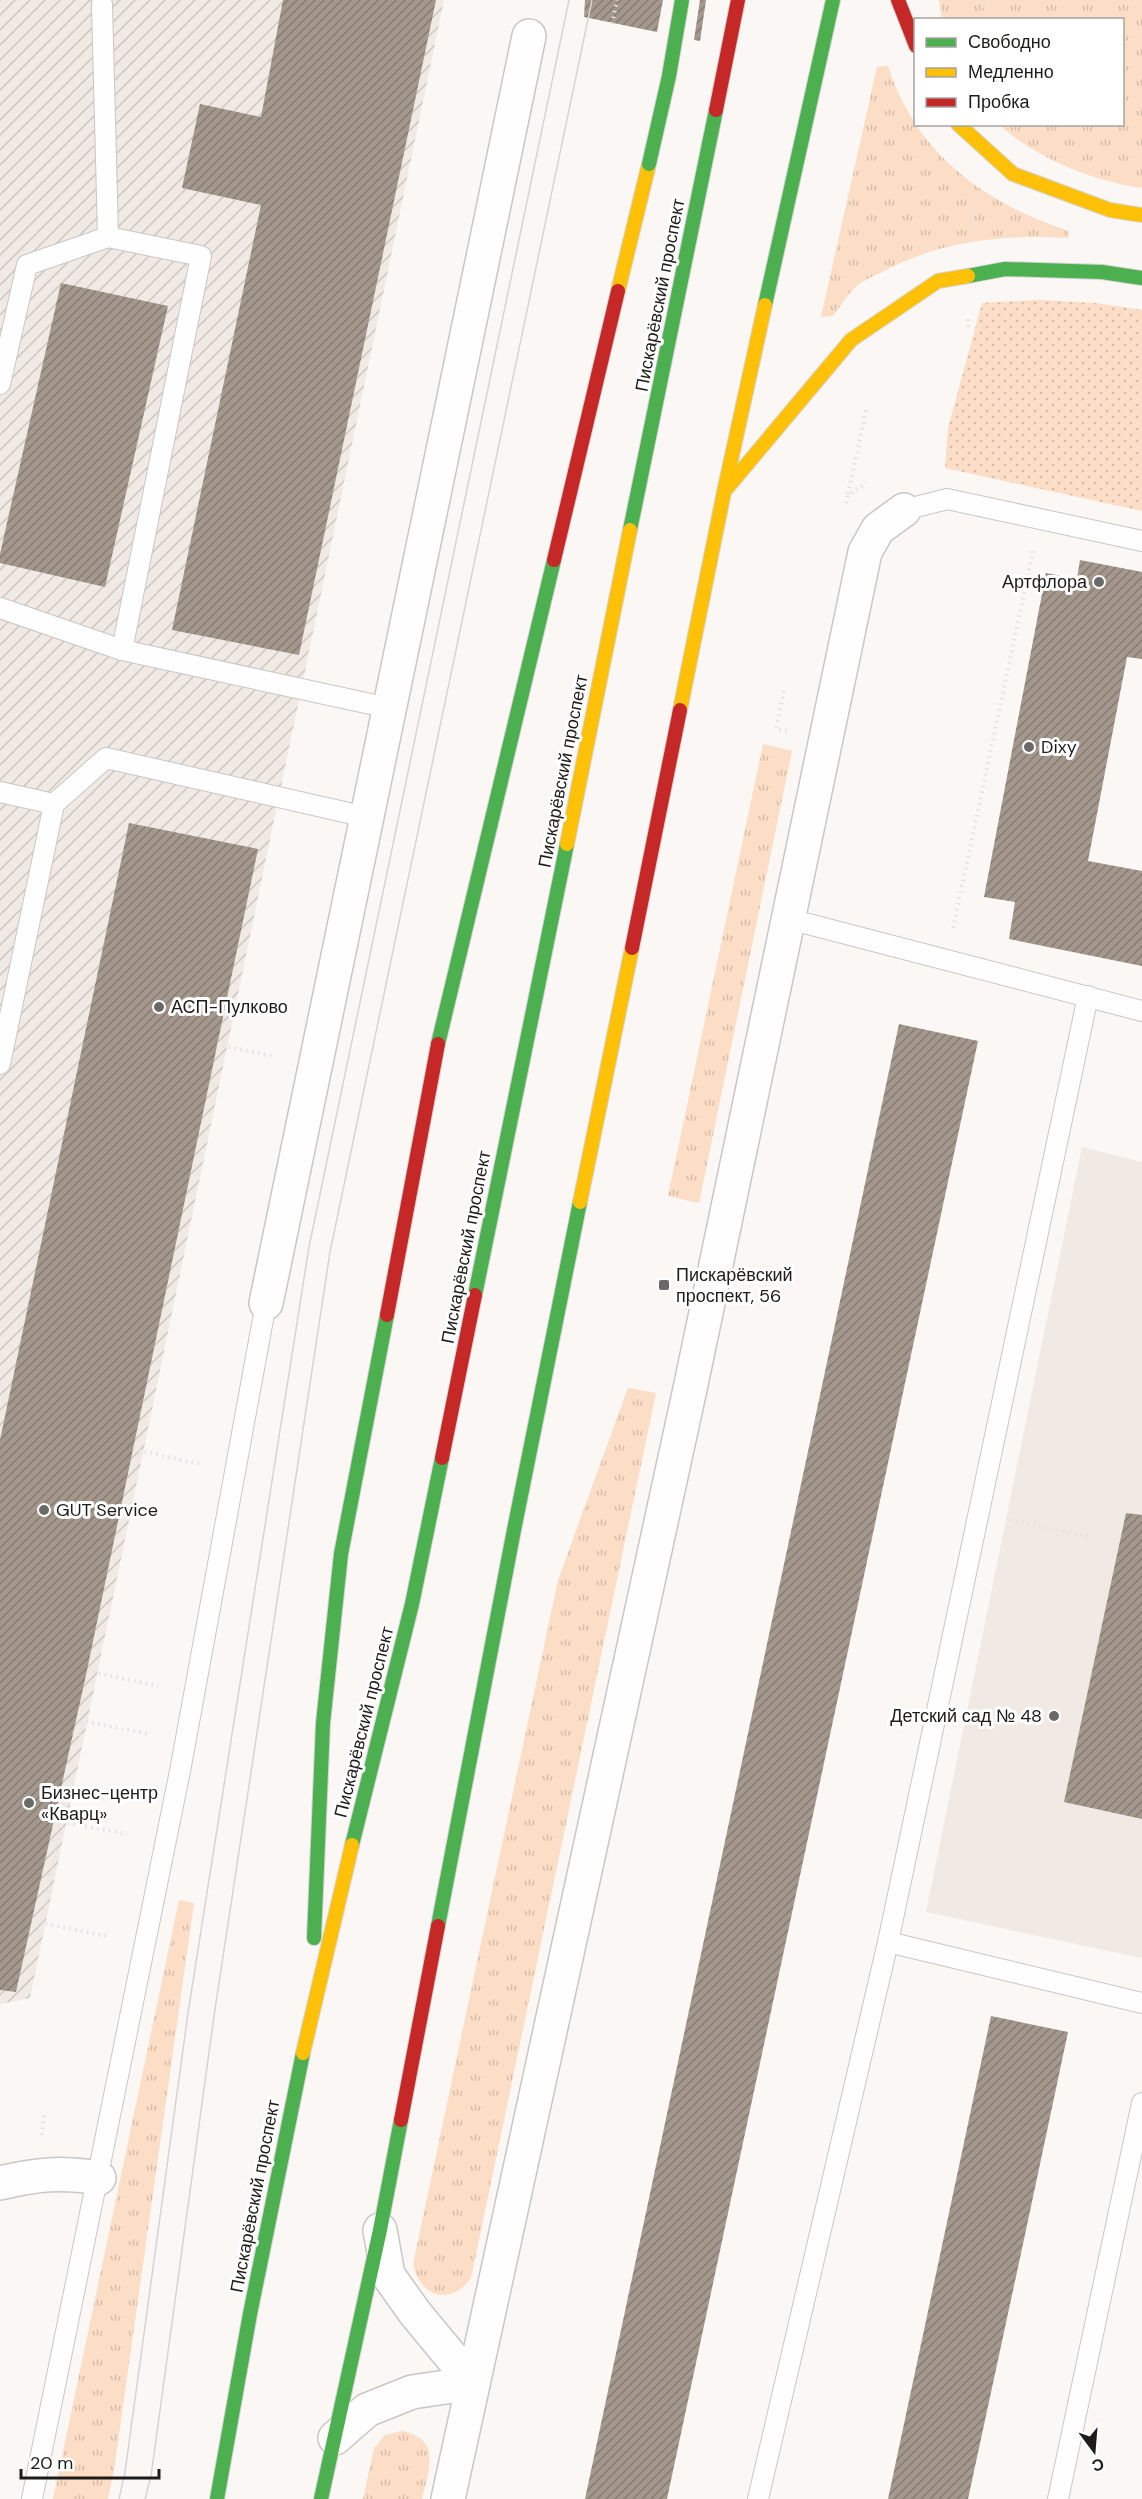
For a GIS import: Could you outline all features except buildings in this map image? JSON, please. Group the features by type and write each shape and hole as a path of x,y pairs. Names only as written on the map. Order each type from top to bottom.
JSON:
{"main road":[{"path":"311,2011 323,1723 341,1554 439,1040 649,164 669,76 682,0"},
{"name":"Пискарёвский проспект","path":"217,2499 250,2313 311,2011 412,1604 738,0"},
{"path":"321,2499 380,2230 514,1530 724,492 833,0"},
{"path":"898,0 914,43"},
{"path":"960,126 1013,174 1110,210 1142,214"},
{"path":"724,492 852,340 939,281 1005,269 1102,272 1142,278"}],"street":[{"path":"266,1303 529,36"},
{"path":"448,2499 693,1377 865,552 878,529 904,510"},
{"path":"0,2183 40,2174 72,2173 99,2178"},
{"path":"380,2230 388,2276 415,2313 473,2383"},
{"path":"335,2438 367,2410 412,2392 473,2383"}],"lane":[{"path":"102,4 108,237"},
{"path":"0,384 27,265 108,237 201,256 122,650"},
{"path":"904,510 947,499 1142,541"},
{"path":"0,608 122,650 389,708"},
{"path":"0,1064 54,804 106,758 366,817"},
{"path":"0,792 54,804"},
{"path":"789,920 1142,1011"},
{"path":"758,2499 888,1942 1088,996"},
{"path":"32,2499 180,1771 266,1303"},
{"path":"888,1942 1142,2003"},
{"path":"1058,2499 1142,2103"}],"path":[{"path":"612,24 617,0"},
{"path":"983,18 984,0"},
{"path":"968,327 976,194 984,150"},
{"path":"848,495 867,405"},
{"path":"946,960 1040,518"},
{"path":"784,691 776,729 795,732"},
{"path":"217,1044 284,1059"},
{"path":"133,1449 199,1464"},
{"path":"978,1514 1092,1538"},
{"path":"87,1671 158,1686"},
{"path":"73,1732 81,1734 83,1721 147,1734"},
{"path":"106,1936 42,1923 62,1822 127,1834"},
{"path":"42,1873 52,1875"}],"shaded area":[{"path":"0,0 444,0 30,1998 0,2004"},
{"name":"Детский сад № 48","path":"1082,1147 1142,1162 1142,1958 926,1912"}],"green space":[{"path":"939,0 1142,0 1142,188 1084,174 1048,158 1000,126 1124,126 1124,18 942,18"},
{"path":"888,66 914,126 917,126 957,171 982,190 1009,206 1069,231 1068,238 997,239 950,246 928,253 905,261 862,282 833,316 821,317 877,67"},
{"path":"1039,300 1096,303 1142,310 1142,511 945,468 948,428 982,303"},
{"path":"763,744 792,751 699,1203 668,1196"},
{"path":"628,1388 656,1393 471,2278 454,2293 437,2294 429,2291 422,2284 413,2264 558,1580"},
{"path":"179,1900 194,1903 108,2499 53,2499"},
{"path":"402,2431 415,2435 428,2448 429,2466 422,2499 363,2499 374,2448 385,2435"}],"tram line":[{"path":"119,2499 125,2472 188,2013 309,1247 569,0"},
{"path":"145,2499 151,2476 214,2016 330,1252 592,0"}],"traffic: fast":[{"path":"649,164 669,76 682,0"},
{"path":"765,305 833,0"},
{"path":"630,530 716,110"},
{"path":"968,276 1005,269 1102,272 1142,278"},
{"path":"438,1044 554,560"},
{"path":"475,1295 567,844"},
{"path":"438,1926 580,1202"},
{"path":"314,1938 323,1723 341,1554 387,1315"},
{"path":"352,1845 412,1604 442,1458"},
{"path":"217,2499 250,2314 303,2053"},
{"path":"321,2499 380,2230 401,2120"}],"traffic: slow":[{"path":"960,126 1013,174 1110,210 1142,215"},
{"path":"618,291 649,164"},
{"path":"727,488 851,340 938,281 968,276"},
{"path":"680,710 765,305"},
{"path":"567,844 630,530"},
{"path":"580,1202 632,948"},
{"path":"303,2053 352,1845"}],"traffic: jam":[{"path":"716,110 738,0"},
{"path":"898,0 914,41"},
{"path":"554,560 618,291"},
{"path":"632,948 680,710"},
{"path":"387,1315 438,1044"},
{"path":"442,1458 475,1295"},
{"path":"401,2120 438,1926"}],"place":[{"name":"Артфлора","path":"1099,582"},
{"name":"Dixy","path":"1029,747"},
{"name":"АСП-Пулково","path":"159,1007"},
{"name":"Пискарёвский проспект, 56","path":"664,1285"},
{"name":"GUT Service","path":"44,1510"},
{"name":"Детский сад № 48","path":"1054,1716"},
{"name":"Бизнес-центр «Кварц»","path":"29,1803"}]}
